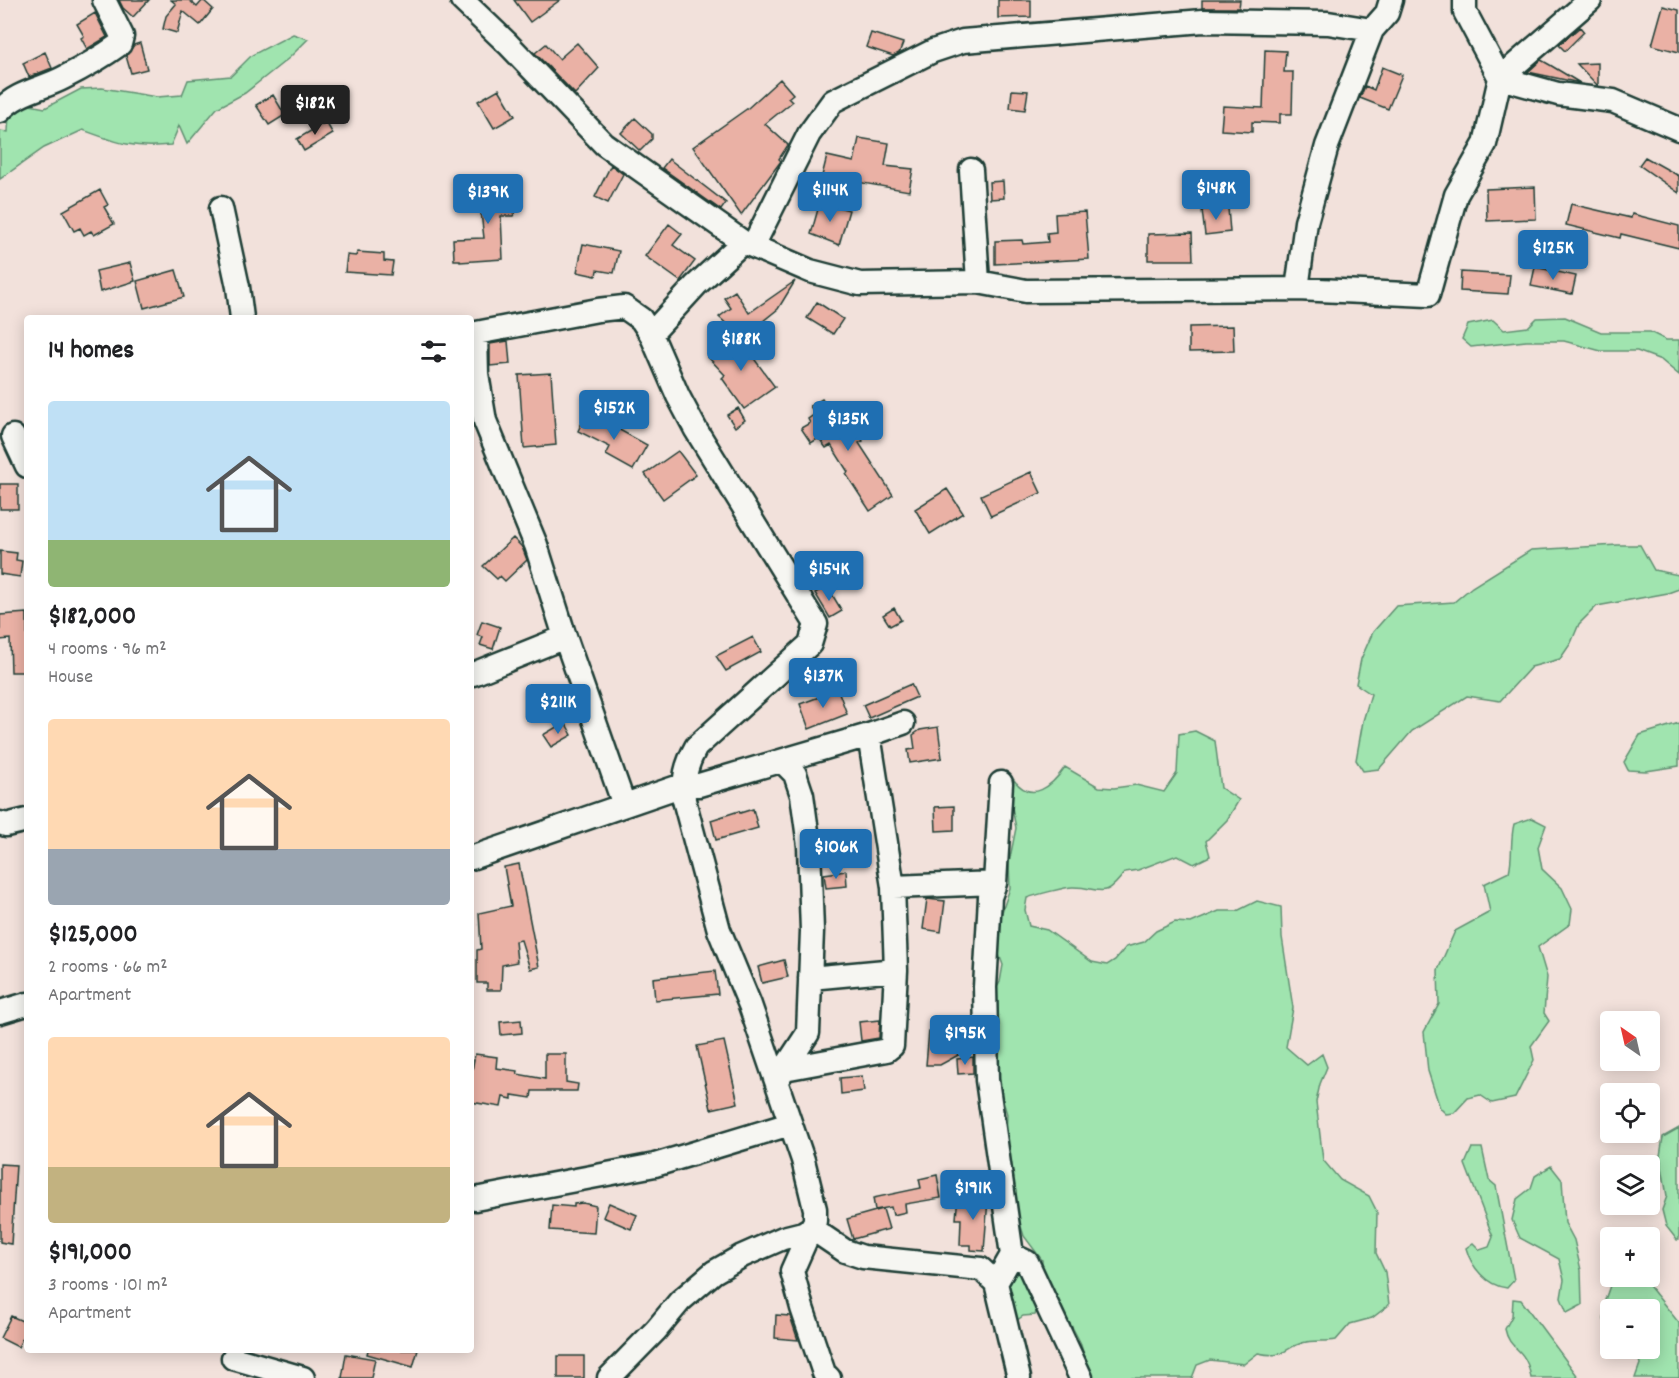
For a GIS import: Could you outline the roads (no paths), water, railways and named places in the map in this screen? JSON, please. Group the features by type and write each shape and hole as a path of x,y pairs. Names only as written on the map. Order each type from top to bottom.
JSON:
{"street":[{"path":"0,111 5,105 25,93 61,80 120,44 122,36 104,0"},
{"path":"462,0 508,44 604,144 748,244 810,272 860,284 978,282 1026,291 1297,289 1428,295 1456,195 1485,144 1500,78 1590,0"},
{"path":"1297,289 1306,222 1328,146 1372,30 1387,13 1391,0"},
{"path":"1465,0 1465,12 1500,78 1558,94 1613,101 1679,129"},
{"path":"651,333 696,285 748,244 809,134 833,101 942,47 963,41 1203,21 1329,23 1372,30"},
{"path":"971,170 978,282"},
{"path":"221,208 242,315"},
{"path":"624,806 565,637 536,545 485,421 477,374 474,334 624,307 641,319 651,333 678,396 696,430 816,624 810,644 696,747 687,763 683,785 684,800 719,930 781,1074 790,1124 803,1160 815,1209 815,1221 792,1271 824,1372 830,1378"},
{"path":"13,435 24,459"},
{"path":"474,674 565,637"},
{"path":"474,857 683,785 699,785 903,723"},
{"path":"781,1074 887,1050 892,1046 896,970 893,887 869,735"},
{"path":"781,1074 808,1033 812,931 809,846 802,795 795,774 782,761"},
{"path":"996,1283 1012,1255 987,1080 985,987 990,897 995,883 1001,783"},
{"path":"0,823 6,825 24,821"},
{"path":"893,887 995,883"},
{"path":"810,978 896,970"},
{"path":"0,1012 24,1005"},
{"path":"475,1199 655,1165 790,1124"},
{"path":"811,1228 845,1251 863,1257 981,1269 996,1283 1019,1378"},
{"path":"609,1378 656,1330 680,1301 714,1272 742,1256 811,1228"},
{"path":"1012,1255 1027,1262 1081,1378"},
{"path":"233,1358 303,1378"}]}
